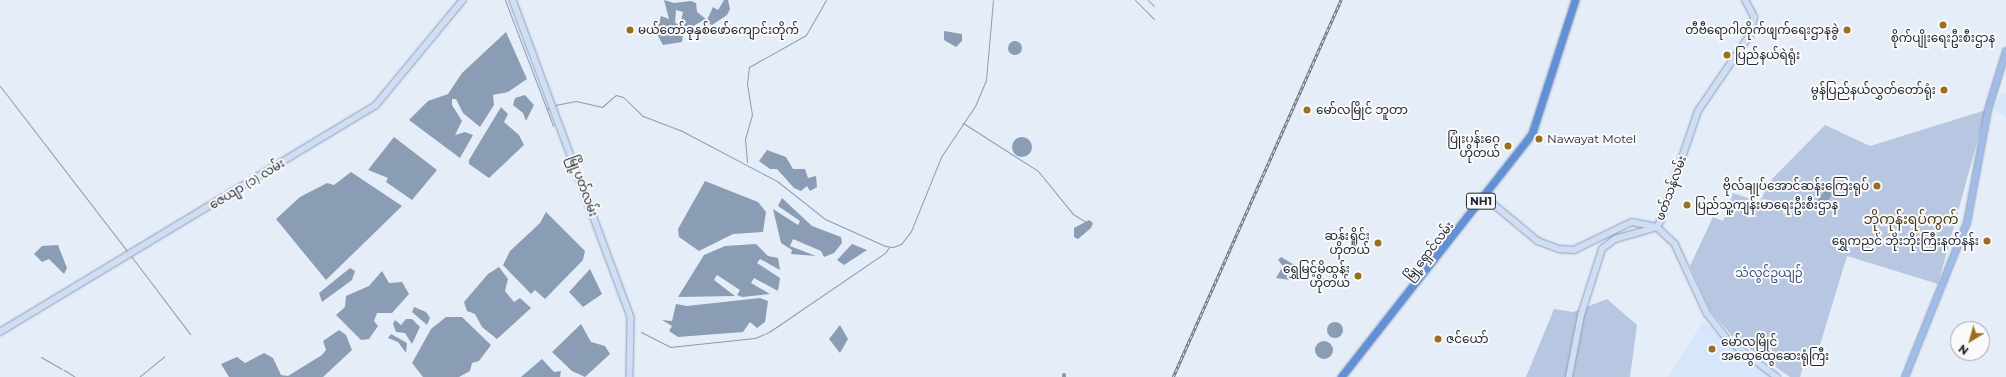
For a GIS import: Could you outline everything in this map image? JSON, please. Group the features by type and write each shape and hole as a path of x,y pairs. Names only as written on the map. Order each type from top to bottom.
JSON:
{"highway":[{"name":"မြို့ရှောင်လမ်း","path":"1341,377 1485,197 1538,119 1575,0"}],"main road":[{"path":"1905,377 1966,223 1988,110 2006,51"}],"street":[{"name":"ဇေယျာ (၁) လမ်း","path":"0,332 376,105 463,0"},
{"name":"မြို့ပတ်လမ်း","path":"513,0 631,318 630,377"},
{"name":"ဖတ်သန်လမ်း","path":"1569,377 1580,315 1602,249 1625,234 1657,226 1698,111 1750,35 1754,17 1745,0"},
{"path":"1485,197 1538,241 1559,249 1574,250 1632,222 1657,226 1675,244 1707,313 1727,339 1777,377"}],"shaded area":[{"path":"664,0 674,3 691,1 696,3 697,12 707,20 713,7 718,10 724,0 728,0 730,9 727,15 712,25 702,21 690,28 683,34 682,42 663,45 656,32 661,16 669,19","holes":["676,10 683,12 680,25 675,23"]},
{"path":"944,31 962,34 962,41 956,47 944,40"},
{"path":"506,32 527,79 508,92 493,95 494,105 480,127 463,113 456,99 452,99 452,105 462,121 455,135 465,132 473,135 460,158 409,120 428,101 448,94 462,73"},
{"path":"1015,41 1020,43 1022,48 1020,53 1015,55 1010,53 1008,48 1010,43"},
{"path":"2001,92 2006,94 2006,117 1994,109"},
{"path":"525,95 534,105 526,121 523,113 513,105 515,98"},
{"path":"501,107 508,114 504,122 519,135 524,145 489,178 469,164 469,160"},
{"path":"394,137 437,170 412,200 386,182 388,178 368,170"},
{"path":"1022,137 1029,140 1032,147 1029,154 1022,157 1015,154 1012,147 1015,140"},
{"path":"767,150 786,157 793,169 805,169 808,178 816,176 817,187 810,191 807,186 801,191 794,188 777,169 770,169 759,161"},
{"path":"351,172 402,206 326,280 276,219 300,197 327,183 334,185"},
{"path":"705,181 758,202 766,212 763,232 733,234 699,251 679,237 678,229"},
{"path":"1827,187 1834,192 1823,208 1816,203"},
{"path":"782,198 812,226 841,237 842,243 834,253 824,257 821,251 793,239 790,246 816,256 791,254 792,250 781,243 773,209 798,225 800,221 778,206"},
{"path":"546,212 585,251 583,260 545,299 535,290 531,294 503,265 510,251 540,223"},
{"path":"1089,220 1093,223 1091,228 1078,239 1074,237 1074,228"},
{"path":"756,244 768,256 778,258 780,270 760,259 757,263 780,278 778,291 754,278 751,283 770,294 742,297 737,295 740,290 717,275 714,280 735,296 678,297 704,255 725,246"},
{"path":"852,244 867,250 844,265 837,260"},
{"path":"58,245 67,268 64,274 49,259 42,262 34,254 42,246"},
{"path":"1281,257 1296,266 1290,280 1276,278 1283,266 1278,260"},
{"path":"499,267 508,279 505,291 514,302 520,298 531,308 497,339 482,327 475,314 467,311 464,302 488,274"},
{"path":"350,268 355,271 352,280 322,302 319,293"},
{"path":"590,269 602,294 583,307 569,292"},
{"path":"382,271 389,283 402,282 409,294 392,313 377,313 374,321 378,326 369,339 361,340 336,315 345,307 346,296 369,286"},
{"path":"760,298 768,301 765,322 757,328 750,322 743,332 678,337 669,331 672,326 662,320 672,321 676,304 687,306"},
{"path":"414,307 426,312 430,318 427,325 412,312"},
{"path":"446,317 462,317 491,345 479,361 472,363 470,371 459,377 423,377 412,363 431,329"},
{"path":"406,319 412,319 420,327 412,344 405,333 396,332 393,324 395,320 401,325"},
{"name":"မော်လမြိုင် အထွေထွေဆေးရုံကြီး","path":"1703,321 1772,377 1668,377"},
{"path":"1332,322 1338,322 1343,327 1341,336 1338,338 1332,338 1327,333 1327,327"},
{"path":"581,324 591,342 605,346 610,354 585,377 572,371 552,352"},
{"path":"840,325 848,339 840,353 829,339"},
{"path":"339,330 346,335 352,350 323,377 229,377 221,364 237,357 245,363 264,353 273,358 281,375 288,376 322,355 326,350 323,341"},
{"path":"391,334 407,343 406,353 398,342 388,338"},
{"path":"1324,341 1330,344 1333,350 1330,356 1324,359 1318,356 1315,350 1318,344"},
{"path":"542,359 554,372 561,371 560,377 521,377"}],"green space":[{"name":"သံလွင်ဥယျဉ်","path":"1986,110 1938,284 1847,256 1820,345 1805,360 1800,377 1790,377 1732,336 1710,310 1690,266 1713,217 1723,221 1733,193 1759,202 1773,178 1825,125 1870,146"},
{"path":"1607,299 1637,325 1630,377 1526,377 1554,309 1573,312"}],"waterway":[{"path":"505,0 553,126"},
{"path":"747,162 745,139 752,115 747,83 749,67 806,35 826,0"},
{"path":"555,105 576,101 602,107 616,95 623,97 643,116 682,131 777,181 825,219 885,246 893,247 901,244 911,231 941,157 975,106 986,80 993,0"},
{"path":"1135,0 1154,19"},
{"path":"1148,0 1154,6"},
{"path":"0,86 128,252"},
{"path":"963,123 1038,171 1073,214 1086,222"},
{"path":"641,332 670,347 755,338 769,332 885,253 889,247"},
{"path":"131,256 190,334"},
{"path":"139,377 165,356"},
{"path":"41,357 62,369"},
{"path":"64,370 75,377"}],"railway":[{"path":"1173,377 1341,0"}],"place":[{"name":"စိုက်ပျိုးရေးဦးစီးဌာန","path":"1943,25"},
{"name":"မယ်တော်ခုနှစ်ဖော်ကျောင်းတိုက်","path":"630,30"},
{"name":"တီဗီရောဂါတိုက်ဖျက်ရေးဌာနခွဲ","path":"1847,30"},
{"name":"ပြည်နယ်ရဲရုံး","path":"1727,55"},
{"name":"မွန်ပြည်နယ်လွှတ်တော်ရုံး","path":"1944,90"},
{"name":"မော်လမြိုင် ဘူတာ","path":"1307,110"},
{"name":"Nawayat Motel","path":"1539,139"},
{"name":"ပြုံးပန်းဝေ ဟိုတယ်","path":"1508,146"},
{"name":"ဗိုလ်ချုပ်အောင်ဆန်းကြေးရုပ်","path":"1877,186"},
{"name":"ပြည်သူ့ကျန်းမာရေးဦးစီးဌာန","path":"1687,205"},
{"name":"ရွှေကညင် ဘိုးဘိုးကြီးနတ်နန်း","path":"1987,241"},
{"name":"ဆန်းရှိုင်း ဟိုတယ်","path":"1378,243"},
{"name":"ရွှေမြင့်မိုထွန်း ဟိုတယ်","path":"1358,276"},
{"name":"ဇင်ယော်","path":"1438,339"},
{"name":"မော်လမြိုင် အထွေထွေဆေးရုံကြီး","path":"1712,349"}],"district":[{"name":"ဘိုကုန်းရပ်ကွက်","path":"1911,219"}]}
